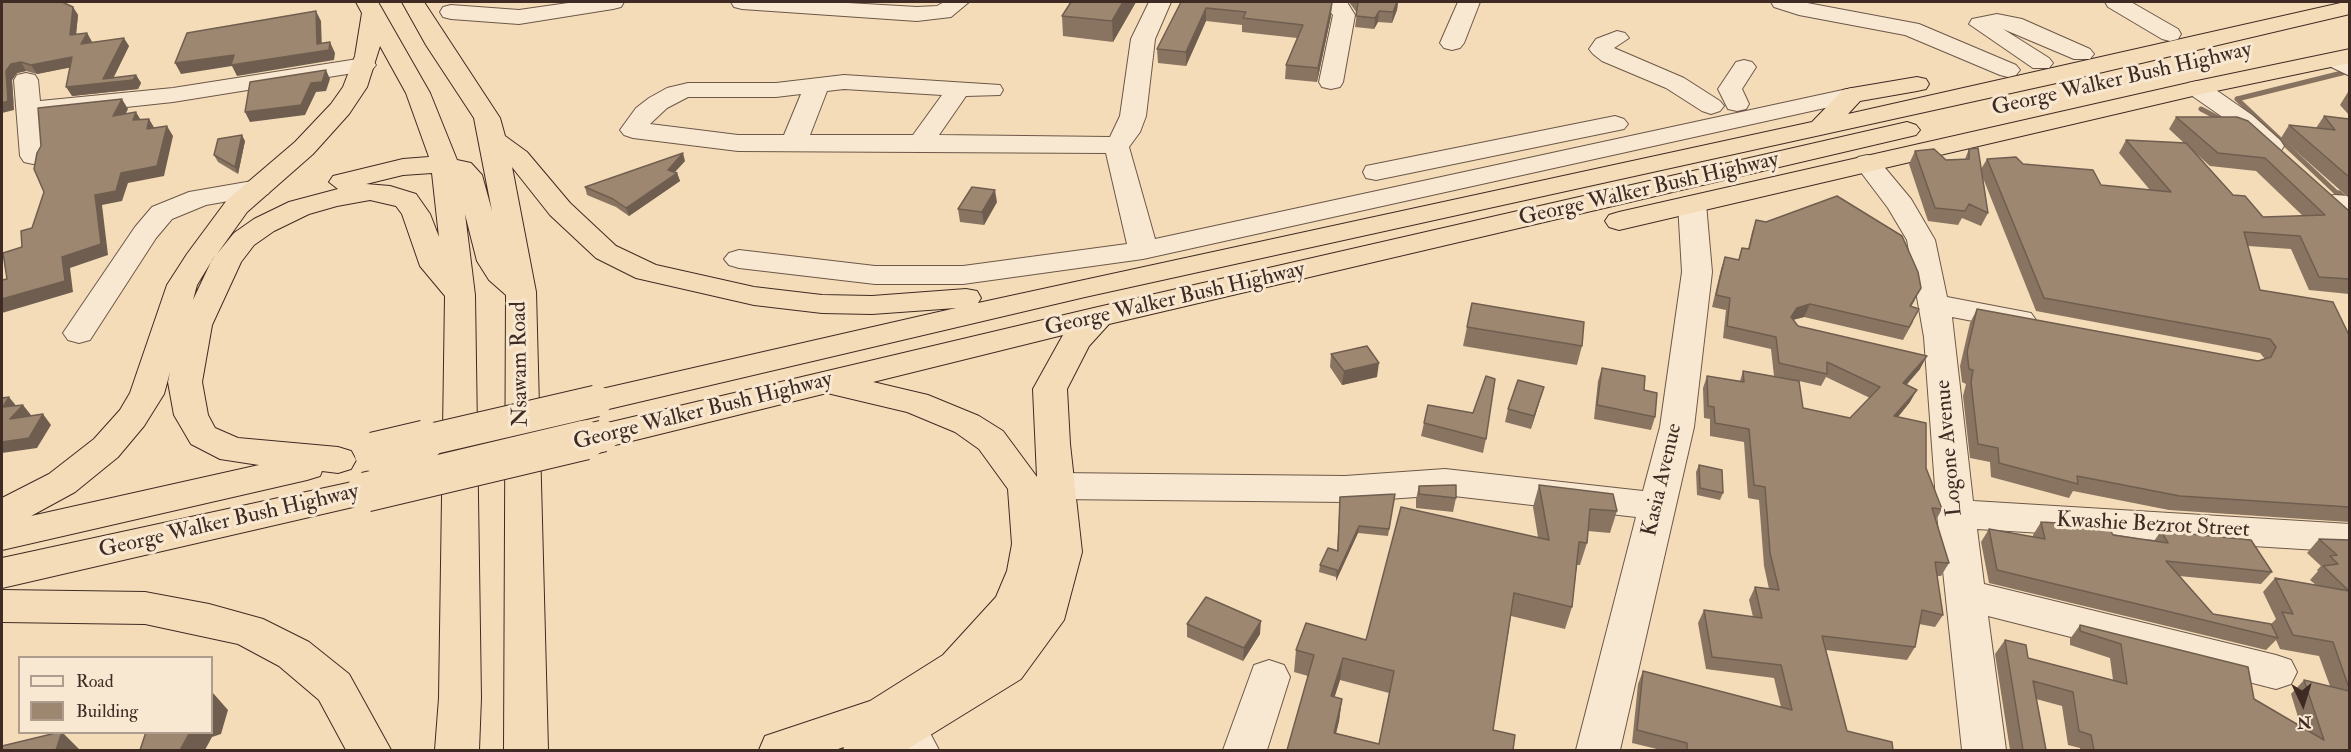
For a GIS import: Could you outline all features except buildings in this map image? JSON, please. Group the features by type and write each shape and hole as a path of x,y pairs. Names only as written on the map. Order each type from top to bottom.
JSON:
{"highway":[{"name":"Nsawam Road","path":"413,2 438,45 478,104 493,139 521,292 526,750"},
{"path":"1822,126 1852,95 2008,70 2317,2"},
{"path":"2,514 62,483 106,448 132,418 147,394 182,285 210,241 237,206 322,131 355,87 364,65 370,7"},
{"path":"370,7 418,93 445,165 460,295 460,698 457,750"},
{"name":"George Walker Bush Highway","path":"2,573 366,492 827,382 1092,302 1822,126 2052,77 2349,7"},
{"name":"George Walker Bush Highway","path":"2,536 596,401 1092,302 1398,249 2349,26"},
{"path":"1398,249 1491,248 1510,245 2198,88 2345,62"},
{"path":"493,139 518,158 560,209 606,252 647,272 754,296 822,304 946,301 1092,302 1050,389 1063,552 1044,620 1006,667 911,740 865,750"},
{"path":"210,241 265,209 333,184 403,167 445,165 461,169 468,175 492,261 500,274 521,292"},
{"path":"338,460 232,450 203,436 191,415 185,382 196,325 227,260 244,239 264,225 299,208 370,192 390,194 406,200 416,214 435,266 460,295"},
{"path":"781,750 884,715 958,667 1013,605 1026,571 1031,544 1026,489 1013,467 991,440 967,424 916,403 827,382"},
{"path":"2,606 145,608 209,620 249,631 294,654 334,687 369,750"}],"street":[{"path":"438,45 452,7 519,17 613,2"},
{"path":"742,2 932,14 943,12 958,2"},
{"path":"1115,147 1127,132 1133,116 1143,39 1160,2"},
{"path":"1331,2 1341,6 1344,15 1331,82"},
{"path":"1452,43 1469,2"},
{"path":"1783,2 1799,8 1911,29 2008,70"},
{"path":"2116,2 2170,34"},
{"path":"2042,63 1980,24 1997,21 2014,24 2082,54"},
{"path":"1617,38 1604,44 1601,49 1610,56 1675,83 1711,105"},
{"path":"31,110 182,94 364,65"},
{"path":"1744,67 1730,89 1748,109"},
{"path":"26,80 31,110 29,127 33,156"},
{"path":"991,90 844,82 776,90 704,89 676,93 645,113 633,130 738,143 1104,143 1115,147 1119,152 1143,250"},
{"path":"793,144 818,84"},
{"path":"921,142 959,88"},
{"path":"2198,88 2243,120 2293,165"},
{"path":"739,258 875,275 963,275 1143,250 1460,180 1748,109 1852,95"},
{"path":"1376,172 1711,105 1748,109"},
{"path":"1435,160 1460,180"},
{"name":"Logone Avenue","path":"1867,163 1901,205 1922,240 1942,362 1956,514 1984,750"},
{"path":"79,333 145,233 162,213 199,198 258,188"},
{"name":"Kasia Avenue","path":"1598,750 1677,427 1696,272 1692,204"},
{"path":"1934,304 2050,325"},
{"path":"1908,353 1942,362"},
{"path":"1056,486 1346,489 1444,482 1657,506"},
{"name":"Kwashie Bezrot Street","path":"1956,514 2349,538"},
{"path":"1965,595 2276,672"},
{"path":"1245,750 1269,677"}],"waterway":[{"path":"2340,196 2237,99 2350,71"},
{"path":"2201,109 2224,121"},
{"path":"2339,194 2347,202"}]}
